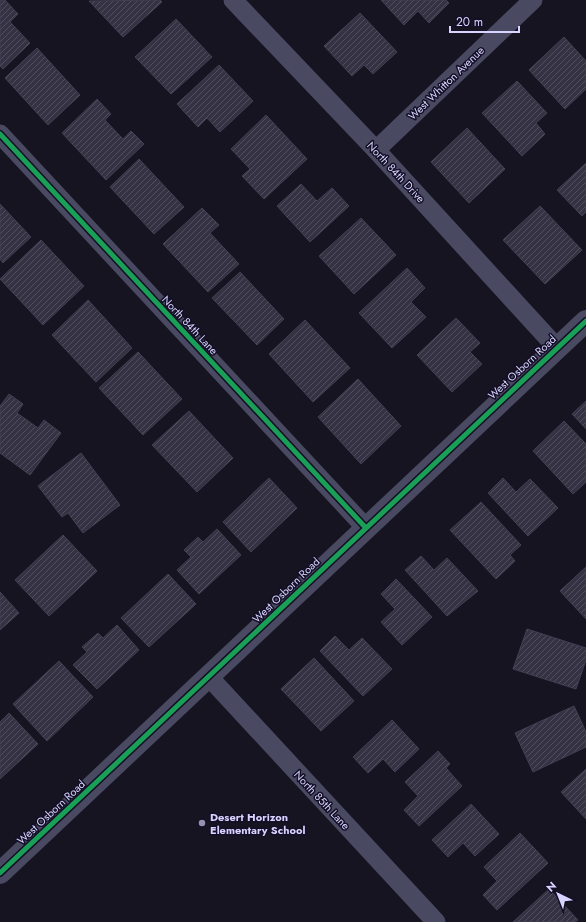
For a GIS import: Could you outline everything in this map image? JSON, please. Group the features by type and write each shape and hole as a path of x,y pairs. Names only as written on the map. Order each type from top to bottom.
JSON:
{"street":[{"name":"North 84th Drive","path":"233,0 376,150 557,348"},
{"name":"West Whitton Avenue","path":"376,150 533,0"},
{"name":"North 84th Lane","path":"0,134 366,528"},
{"name":"West Osborn Road","path":"0,873 586,320"},
{"name":"North 85th Lane","path":"209,677 436,922"}],"building":[{"path":"0,0 5,0 18,14 10,22 30,43 3,69 0,66"},
{"path":"160,0 162,2 123,37 89,1"},
{"path":"381,0 446,0 449,3 429,23 418,11 404,25"},
{"path":"360,13 397,52 373,74 364,65 352,76 324,46"},
{"path":"176,19 212,57 171,94 135,57"},
{"path":"564,37 586,61 586,89 565,109 529,70"},
{"path":"37,48 80,95 48,125 5,78"},
{"path":"219,65 253,101 220,132 207,118 198,127 177,104"},
{"path":"517,81 547,113 536,123 545,134 522,156 482,113"},
{"path":"97,99 111,114 105,120 123,139 131,131 144,144 106,180 62,133"},
{"path":"266,115 307,159 264,199 242,176 250,169 231,149"},
{"path":"467,128 505,169 469,203 431,162"},
{"path":"139,159 184,207 154,234 110,187"},
{"path":"586,163 586,212 582,216 557,190"},
{"path":"301,184 317,201 332,188 349,206 310,242 277,206"},
{"path":"0,204 31,237 3,263 0,259"},
{"path":"540,206 582,250 545,284 503,240"},
{"path":"202,208 219,225 210,233 239,264 208,292 163,244"},
{"path":"361,218 396,255 354,294 319,256"},
{"path":"41,240 84,286 43,325 0,279"},
{"path":"407,268 425,288 411,302 426,317 392,348 359,313"},
{"path":"240,272 284,319 257,345 212,298"},
{"path":"88,300 132,348 96,382 52,335"},
{"path":"456,318 480,343 470,352 482,364 452,392 417,355"},
{"path":"305,320 350,368 313,402 269,354"},
{"path":"138,352 182,399 143,435 99,388"},
{"path":"358,379 401,426 361,464 318,417"},
{"path":"9,394 23,404 17,413 38,428 44,420 61,433 30,475 0,453 0,406"},
{"path":"586,401 586,429 572,414"},
{"path":"189,411 233,458 197,492 152,445"},
{"path":"564,421 586,444 586,482 573,494 533,451"},
{"path":"81,453 120,505 83,533 68,513 62,517 38,486"},
{"path":"269,478 297,508 251,552 223,522"},
{"path":"503,478 516,492 530,479 558,508 528,536 488,493"},
{"path":"481,502 521,545 510,555 515,561 496,579 450,530"},
{"path":"217,529 241,555 199,594 177,570 191,557 184,550 198,537 203,542"},
{"path":"63,535 97,571 49,616 15,580"},
{"path":"421,556 434,570 447,558 478,591 447,616 405,570"},
{"path":"586,567 586,619 560,591"},
{"path":"168,574 196,604 149,647 121,618"},
{"path":"396,579 432,617 402,645 381,622 395,609 381,594"},
{"path":"0,592 19,613 0,630"},
{"path":"117,625 139,650 97,689 73,665 87,652 82,647 98,633 103,638"},
{"path":"527,629 586,648 586,660 576,689 513,669"},
{"path":"335,636 349,650 362,638 392,669 363,696 320,651"},
{"path":"314,658 354,701 321,731 281,689"},
{"path":"59,661 93,697 47,741 13,704"},
{"path":"574,706 586,732 586,747 533,772 515,733"},
{"path":"9,713 38,744 0,779 0,722"},
{"path":"392,720 419,749 395,772 383,759 368,773 353,757"},
{"path":"438,751 450,764 446,768 462,786 419,826 404,810 418,796 405,782"},
{"path":"586,769 586,819 561,792"},
{"path":"471,804 499,834 475,856 463,843 448,857 432,840"},
{"path":"520,833 548,863 497,910 483,895 497,881 484,867"},
{"path":"549,889 578,920 575,922 513,922"}],"cycle path":[{"path":"0,134 366,528"},
{"path":"0,873 586,321"}],"place":[{"name":"Desert Horizon Elementary School","path":"202,823"}]}
